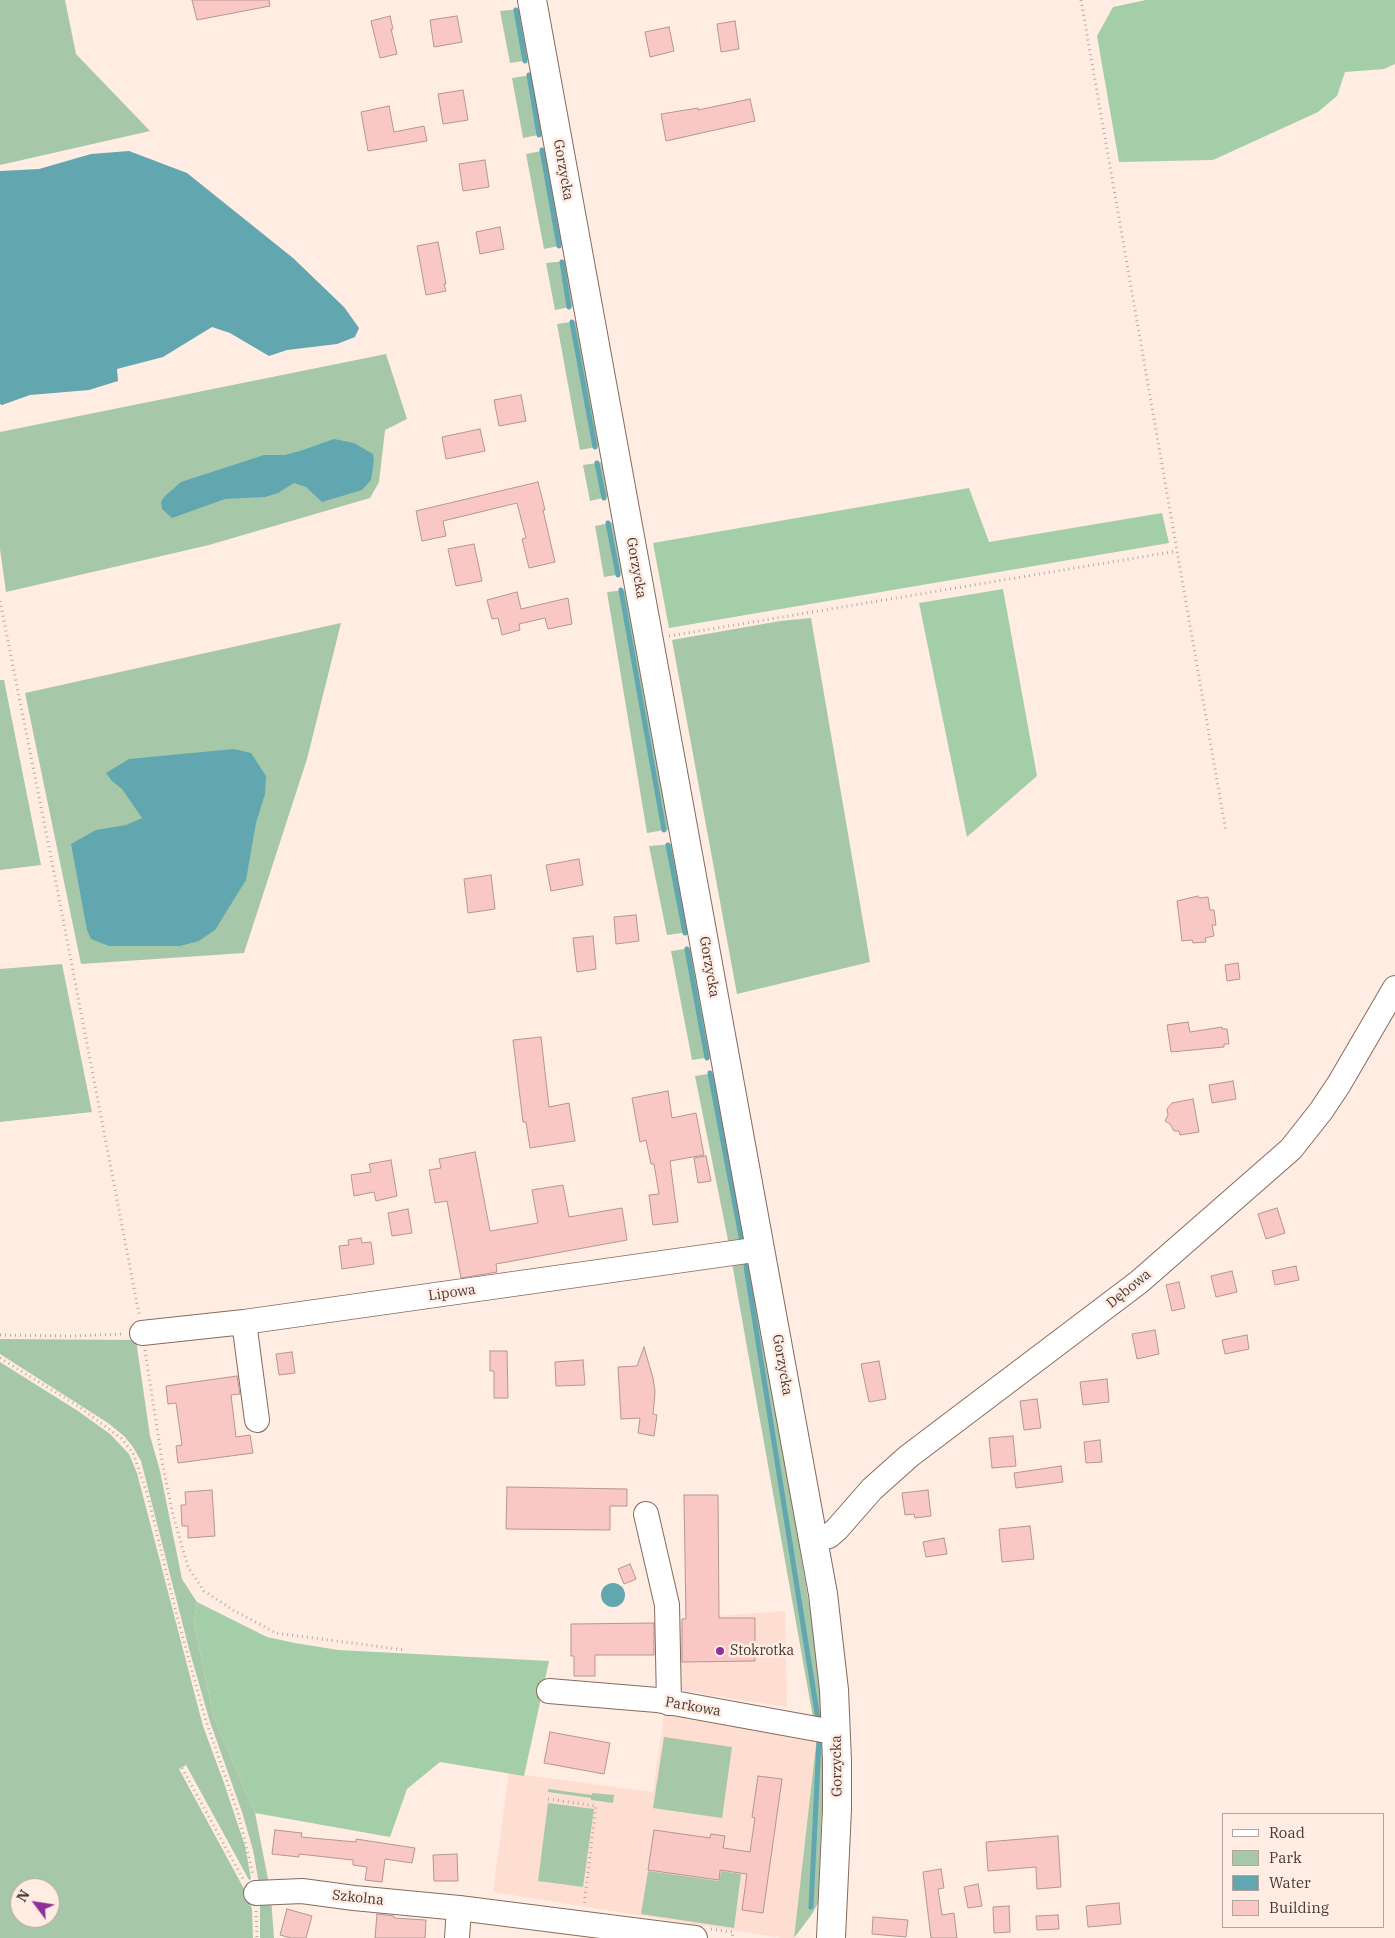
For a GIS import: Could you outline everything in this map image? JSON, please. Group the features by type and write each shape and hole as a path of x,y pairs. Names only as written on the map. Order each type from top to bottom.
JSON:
{"main road":[{"name":"Gorzycka","path":"532,0 814,1540 828,1636 836,1730 837,1809 831,1938"}],"street":[{"name":"Dębowa","path":"814,1540 829,1536 837,1529 872,1489 909,1456 1139,1282 1290,1149 1321,1111 1339,1084 1395,988"},
{"name":"Lipowa","path":"142,1333 244,1322 761,1250"},
{"path":"244,1322 256,1420"},
{"path":"646,1514 667,1605 669,1703"},
{"name":"Parkowa","path":"549,1691 669,1703 822,1730 836,1730"},
{"name":"Szkolna","path":"256,1892 302,1891 459,1908 695,1938"},
{"path":"457,1938 459,1908"}],"path":[{"path":"1081,0 1226,832"},
{"path":"649,640 1177,551"},
{"path":"0,601 142,1333 163,1467 173,1515 188,1567 204,1591 233,1610 276,1633 405,1650"},
{"path":"0,1335 69,1336 142,1333"},
{"path":"0,1358 78,1406 121,1438 133,1454 147,1493 177,1616 205,1718 238,1812 249,1851 256,1892 257,1938"},
{"path":"182,1768 248,1889 256,1892"},
{"path":"548,1799 596,1806 581,1924"}],"shaded area":[{"path":"785,1611 787,1707 677,1690 675,1619"},
{"path":"665,1709 817,1736 794,1938 782,1938 493,1892 509,1773 653,1792"}],"green space":[{"path":"0,0 65,0 76,54 150,131 0,165"},
{"path":"1146,0 1395,0 1395,64 1384,69 1345,72 1337,96 1318,112 1213,160 1119,162 1097,36 1113,7"},
{"path":"520,9 530,60 510,63 500,11"},
{"path":"532,75 543,134 523,138 512,78"},
{"path":"547,150 564,245 544,249 526,154"},
{"path":"567,261 575,306 555,310 546,263"},
{"path":"578,321 602,446 580,450 557,324"},
{"path":"386,354 407,419 385,430 379,482 370,498 209,545 6,592 0,549 0,432"},
{"path":"604,462 611,496 590,501 583,465"},
{"path":"969,488 989,542 1162,513 1169,543 669,628 653,543"},
{"path":"614,522 623,574 604,577 595,526"},
{"path":"1003,589 1037,776 967,837 919,603"},
{"path":"626,590 671,829 647,833 607,592"},
{"path":"811,618 870,962 737,994 672,640 780,621"},
{"path":"341,623 307,759 244,953 81,964 25,693"},
{"path":"0,680 4,680 41,865 0,870"},
{"path":"673,844 690,932 667,935 649,846"},
{"path":"692,948 712,1057 692,1060 671,951"},
{"path":"62,964 92,1112 0,1122 0,969"},
{"path":"715,1073 747,1242 729,1245 695,1076"},
{"path":"740,1261 752,1266 813,1627 822,1711 821,1718 813,1719 732,1263"},
{"path":"0,1339 136,1340 150,1436 160,1471 182,1579 197,1602 194,1622 213,1715 255,1813 270,1889 259,1884 253,1850 242,1812 210,1722 189,1649 141,1461 124,1436 108,1423 0,1354"},
{"path":"0,1362 78,1411 110,1434 129,1454 137,1473 203,1726 245,1846 251,1879 249,1880 186,1765 179,1769 249,1898 252,1910 253,1938 0,1938"},
{"path":"197,1602 267,1637 295,1643 338,1650 549,1661 524,1776 440,1762 407,1789 390,1837 255,1813 213,1715 194,1622"},
{"path":"817,1736 825,1742 818,1903 794,1938"},
{"path":"664,1737 732,1747 722,1818 653,1808"},
{"path":"548,1789 592,1795 592,1793 614,1795 613,1803 548,1792"},
{"path":"548,1803 594,1809 583,1887 538,1881"},
{"path":"648,1871 719,1881 721,1871 741,1874 734,1928 641,1914"},
{"path":"271,1898 274,1938 260,1938 260,1905"}],"water":[{"path":"129,151 187,173 293,258 344,307 359,328 355,337 337,344 287,350 269,356 230,333 212,327 163,357 117,369 118,381 89,390 30,395 2,405 0,404 0,171 39,169 91,154"},
{"path":"334,439 354,443 373,454 374,461 371,480 362,490 322,502 306,487 294,483 278,493 265,497 225,499 172,518 162,509 161,502 165,496 181,482 264,455 285,455"},
{"path":"234,749 251,753 266,776 265,794 256,823 246,880 215,930 199,941 180,946 109,946 91,939 87,930 71,844 96,830 126,825 142,818 122,789 106,773 129,759"},
{"path":"613,1583 622,1586 625,1595 622,1604 613,1607 604,1604 601,1595 604,1586"}],"building":[{"path":"192,0 269,0 270,6 197,20"},
{"path":"390,16 397,54 380,58 371,21"},
{"path":"457,16 462,42 434,47 430,20"},
{"path":"735,21 739,49 721,52 717,24"},
{"path":"669,27 674,51 650,57 645,32"},
{"path":"463,90 468,120 443,124 438,94"},
{"path":"750,99 755,121 666,141 661,114 698,108 698,110"},
{"path":"389,106 394,132 424,126 427,141 368,151 361,112"},
{"path":"485,160 489,187 463,191 459,164"},
{"path":"500,227 504,249 480,254 476,232"},
{"path":"438,242 446,291 426,295 417,246"},
{"path":"521,395 526,421 499,426 494,400"},
{"path":"480,429 485,451 446,459 442,437"},
{"path":"538,482 555,562 529,568 522,539 526,538 517,503 443,521 446,536 422,541 416,511"},
{"path":"474,544 482,581 456,586 448,549"},
{"path":"517,592 521,609 568,598 572,624 548,629 545,618 519,624 520,630 502,635 498,618 492,619 487,600"},
{"path":"579,859 583,885 551,891 546,865"},
{"path":"491,875 495,909 468,913 464,879"},
{"path":"1198,896 1199,898 1208,897 1210,910 1214,910 1216,925 1212,925 1214,936 1205,938 1206,942 1193,943 1192,940 1182,941 1177,901"},
{"path":"636,915 639,941 616,944 614,917"},
{"path":"593,936 596,969 577,972 573,938"},
{"path":"1238,963 1240,979 1227,981 1225,965"},
{"path":"1188,1022 1190,1032 1222,1027 1222,1029 1227,1029 1229,1044 1224,1044 1224,1047 1171,1052 1167,1025"},
{"path":"541,1037 549,1107 569,1103 575,1141 530,1148 526,1122 523,1122 513,1040"},
{"path":"1233,1081 1236,1099 1212,1103 1209,1085"},
{"path":"668,1091 672,1118 696,1113 704,1155 670,1161 678,1222 653,1225 649,1195 659,1194 654,1164 651,1164 646,1140 640,1142 632,1098"},
{"path":"1193,1099 1199,1132 1180,1135 1179,1131 1174,1131 1170,1124 1165,1121 1168,1115 1167,1109 1172,1103"},
{"path":"475,1152 490,1231 538,1223 532,1190 563,1185 569,1217 622,1208 627,1240 496,1264 497,1272 461,1278 447,1201 435,1203 429,1170 441,1168 439,1159"},
{"path":"706,1156 711,1181 698,1183 694,1158"},
{"path":"391,1160 397,1196 376,1201 374,1192 354,1196 351,1175 371,1172 369,1164"},
{"path":"1277,1208 1285,1233 1266,1239 1258,1214"},
{"path":"408,1209 412,1233 392,1236 388,1213"},
{"path":"361,1238 362,1243 371,1242 374,1264 342,1269 339,1246 349,1245 348,1240"},
{"path":"1296,1266 1299,1280 1275,1285 1272,1271"},
{"path":"1232,1271 1237,1292 1216,1297 1211,1276"},
{"path":"1179,1282 1185,1308 1172,1311 1166,1285"},
{"path":"1155,1330 1159,1354 1137,1359 1132,1334"},
{"path":"1247,1335 1249,1349 1225,1354 1222,1340"},
{"path":"644,1347 655,1392 653,1414 657,1415 654,1436 638,1433 640,1418 621,1419 618,1367 637,1366"},
{"path":"490,1351 507,1351 508,1398 494,1398 494,1371 490,1371"},
{"path":"292,1352 295,1373 279,1375 276,1354"},
{"path":"583,1360 585,1385 556,1386 555,1362"},
{"path":"879,1361 886,1399 869,1402 861,1364"},
{"path":"237,1376 240,1394 231,1395 236,1437 250,1435 253,1453 178,1463 176,1446 182,1445 176,1403 168,1404 166,1386"},
{"path":"1107,1379 1109,1402 1083,1405 1080,1382"},
{"path":"1037,1399 1041,1428 1024,1430 1020,1401"},
{"path":"1013,1436 1016,1466 992,1468 989,1438"},
{"path":"1100,1440 1102,1462 1086,1463 1084,1442"},
{"path":"1061,1466 1063,1482 1016,1488 1014,1473"},
{"path":"507,1487 627,1489 627,1506 610,1506 610,1530 506,1529"},
{"path":"212,1490 215,1536 188,1538 188,1526 182,1526 181,1505 186,1505 185,1492"},
{"path":"928,1490 931,1516 915,1518 914,1514 905,1515 902,1493"},
{"path":"684,1495 718,1495 719,1618 755,1618 755,1661 682,1662 682,1619 686,1619"},
{"path":"1030,1526 1034,1559 1002,1562 999,1529"},
{"path":"944,1538 947,1554 926,1557 923,1542"},
{"path":"630,1564 636,1579 624,1584 618,1569"},
{"path":"654,1623 654,1655 595,1655 595,1676 574,1676 574,1656 571,1656 571,1624"},
{"path":"550,1732 610,1743 604,1774 544,1763"},
{"path":"758,1776 782,1779 763,1913 742,1910 747,1874 720,1870 719,1880 648,1870 654,1830 710,1838 711,1834 725,1836 723,1848 750,1852 755,1818 752,1817"},
{"path":"275,1830 302,1833 301,1837 356,1842 356,1839 415,1848 412,1863 385,1859 382,1882 365,1880 367,1867 353,1865 353,1860 299,1854 299,1857 272,1854"},
{"path":"1058,1836 1061,1887 1037,1889 1036,1867 988,1871 986,1842"},
{"path":"457,1854 458,1881 434,1881 433,1855"},
{"path":"941,1869 944,1888 938,1889 942,1915 954,1913 957,1938 931,1938 923,1872"},
{"path":"978,1884 982,1906 968,1908 964,1887"},
{"path":"1119,1903 1121,1924 1088,1927 1086,1906"},
{"path":"1009,1906 1010,1932 994,1933 993,1907"},
{"path":"287,1909 312,1916 306,1938 291,1938 280,1935"},
{"path":"377,1914 394,1916 394,1918 426,1920 425,1938 375,1938"},
{"path":"1058,1915 1059,1929 1037,1930 1036,1916"},
{"path":"873,1917 908,1920 906,1937 872,1934"}],"waterway":[{"path":"516,10 525,61"},
{"path":"529,75 539,135"},
{"path":"542,150 559,246"},
{"path":"562,262 569,307"},
{"path":"572,322 595,447"},
{"path":"597,463 604,498"},
{"path":"608,523 618,575"},
{"path":"621,590 664,830"},
{"path":"668,845 685,933"},
{"path":"687,949 707,1058"},
{"path":"710,1073 742,1242"},
{"path":"746,1266 818,1719"},
{"path":"811,1907 819,1740"}],"place":[{"name":"Stokrotka","path":"720,1651"}]}
